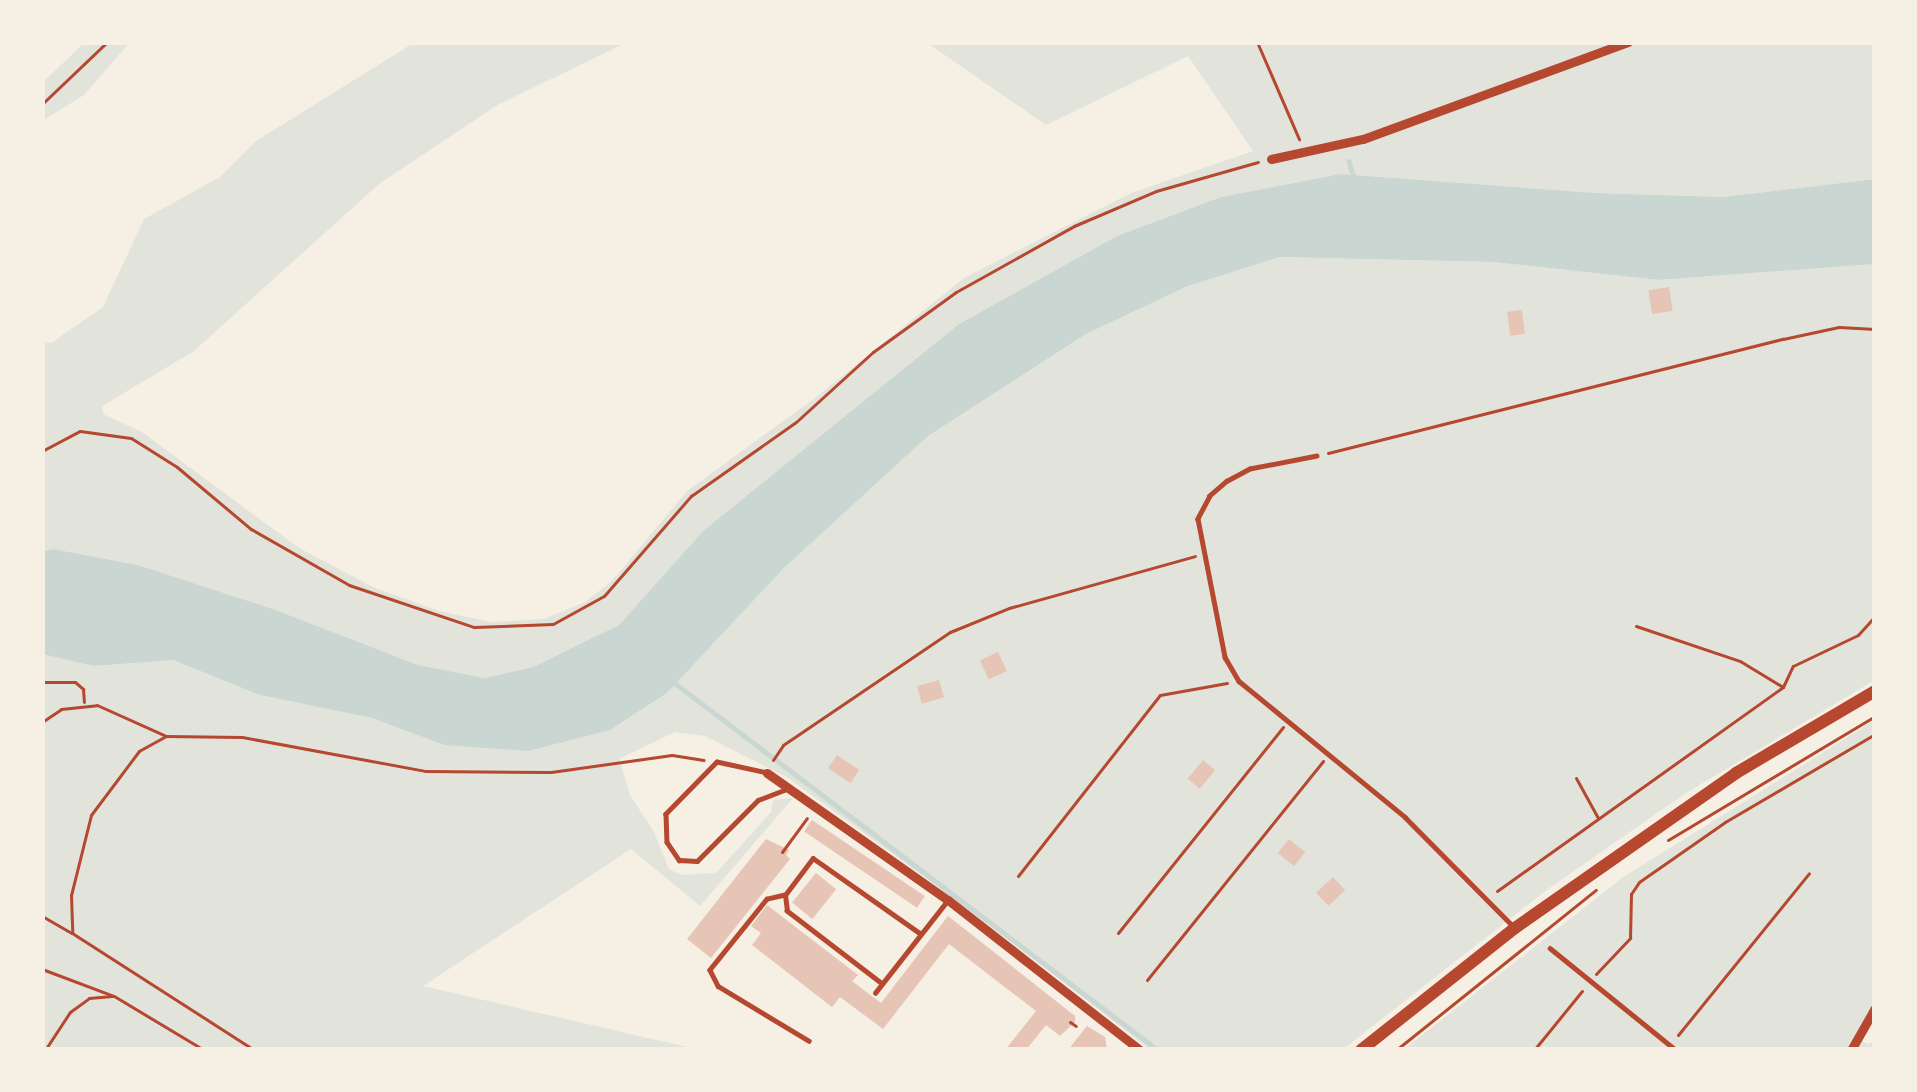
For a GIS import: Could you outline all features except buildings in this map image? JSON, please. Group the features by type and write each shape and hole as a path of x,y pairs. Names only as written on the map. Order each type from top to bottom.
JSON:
{"street":[{"path":"1271,159 1363,140 1628,42"},
{"path":"1361,1050 1515,928 1736,773 1875,691"},
{"path":"769,768 789,788 948,900 1140,1050"},
{"path":"1851,1050 1875,1009"}],"lane":[{"path":"1317,456 1250,470 1227,481 1210,496 1198,519 1225,657 1239,681 1405,817 1515,928"},
{"path":"769,768 717,762 666,814 667,842 679,860 697,861 758,800 789,788"},
{"path":"882,984 787,911 785,896 813,858 921,934"},
{"path":"785,896 767,898 710,970 718,986 808,1041"},
{"path":"875,993 948,900"},
{"path":"1550,948 1673,1047"}],"path":[{"path":"42,104 107,42"},
{"path":"1257,42 1305,152"},
{"path":"42,451 80,431 131,438 177,466 251,529 350,585 475,627 554,624 604,596 692,496 772,441 873,352 956,292 1026,251 1156,191 1271,159"},
{"path":"1317,456 1784,339 1839,327 1875,329"},
{"path":"769,768 783,745 950,632 1009,608 1203,553"},
{"path":"1491,903 1500,884 1784,687 1793,666 1858,635 1875,616"},
{"path":"1636,626 1740,661 1784,687"},
{"path":"1018,877 1160,695 1239,681"},
{"path":"42,682 75,682 83,689 85,704"},
{"path":"42,722 61,710 85,704 166,736 242,737 425,771 551,772 673,755 717,762"},
{"path":"1667,841 1875,716"},
{"path":"1118,933 1288,722"},
{"path":"1534,1050 1630,938 1631,894 1640,882 1725,822 1875,734"},
{"path":"72,933 71,895 92,815 107,788 139,752 166,736"},
{"path":"1147,980 1328,755"},
{"path":"1576,778 1598,818"},
{"path":"782,852 815,806"},
{"path":"790,842 813,858"},
{"path":"1673,1047 1809,873"},
{"path":"1396,1050 1612,878"},
{"path":"42,916 144,974 254,1050"},
{"path":"42,969 114,996 203,1050"},
{"path":"45,1050 70,1012 88,998 114,996"},
{"path":"1070,1022 1076,1026"}],"shaded area":[{"path":"85,42 130,42 84,95 42,121 42,83"},
{"path":"415,42 628,42 499,104 379,184 194,351 102,406 103,414 142,432 299,548 375,588 439,611 491,622 544,619 585,602 611,582 687,491 811,401 964,278 1131,193 1253,151 1188,56 1046,125 926,42 1875,42 1875,179 1723,197 1595,193 1340,174 1221,197 1117,236 959,324 703,531 619,625 533,667 485,678 418,665 273,609 138,565 53,549 42,552 42,341 51,343 103,307 144,219 220,177 256,141"},
{"path":"1340,174 1595,193 1723,197 1875,179 1875,264 1658,280 1494,262 1280,257 1188,286 1086,334 928,436 784,568 667,693 610,730 528,751 444,745 372,718 260,695 173,660 94,666 42,654 42,552 53,549 138,565 273,609 418,665 485,678 533,667 619,625 703,531 959,324 1117,236 1221,197"},
{"path":"1280,257 1494,262 1658,280 1875,264 1875,680 1683,795 1548,889 1342,1050 1150,1050 997,930 788,778 705,736 675,732 619,759 630,795 654,832 669,869 681,875 716,873 771,812 773,800 793,798 700,906 631,849 423,986 700,1050 42,1050 42,654 94,666 173,660 260,695 372,718 444,745 610,730 667,693 784,568 928,436 1086,334 1188,286"},
{"path":"1875,720 1875,1000 1855,1037 1868,1044 1875,1041 1875,1050 1403,1050 1622,878"}],"waterway":[{"path":"1349,161 1354,178"},
{"path":"671,680 1158,1050"}]}
